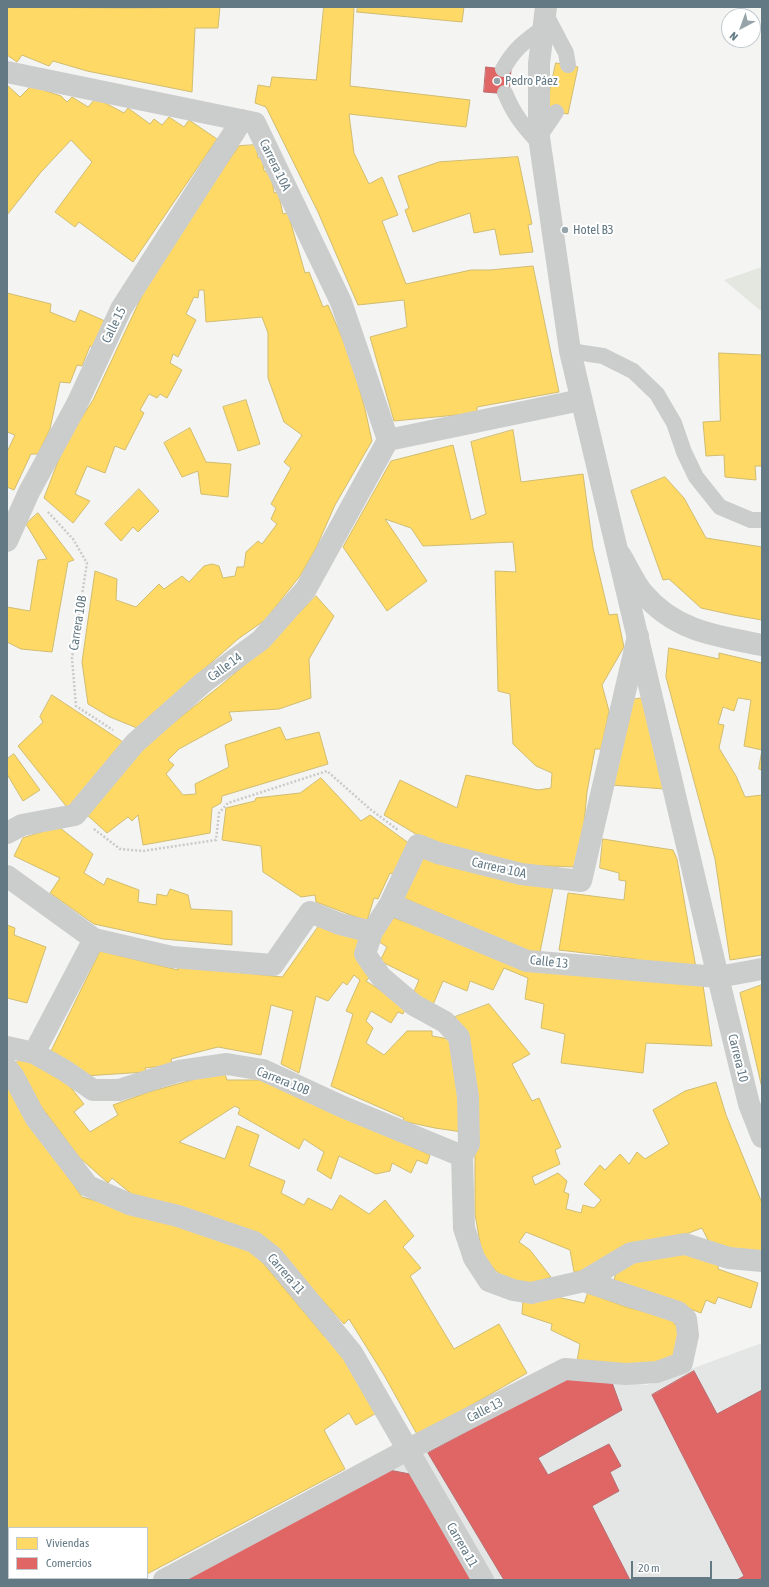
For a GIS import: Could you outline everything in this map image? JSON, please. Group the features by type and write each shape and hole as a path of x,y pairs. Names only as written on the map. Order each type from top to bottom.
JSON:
{"street":[{"name":"Carrera 10","path":"544,16 539,63 540,140 570,351 718,977 749,1104 762,1138"},
{"name":"Carrera 10A","path":"7,72 255,123 341,302 388,440"},
{"name":"Calle 15","path":"7,541 29,492 77,404 121,309 242,120"},
{"path":"388,440 581,400"},
{"name":"Calle 14","path":"75,815 135,743 204,682 261,640 306,589 388,440"},
{"path":"618,550 642,592 659,610 688,627 715,635 762,645"},
{"name":"Carrera 10A","path":"418,845 438,853 521,874 581,881 638,636"},
{"path":"7,833 22,825 75,815"},
{"path":"418,845 390,904 372,932 365,954 381,977 414,1005 445,1022 459,1037 469,1113 469,1144 462,1156 464,1228 474,1258 489,1281 513,1290 531,1293 584,1281 631,1253 684,1244 729,1258 762,1261"},
{"path":"7,876 94,939 172,957 273,965 310,912 340,924 372,932"},
{"name":"Calle 13","path":"390,904 527,961 718,977 762,969"},
{"path":"7,1047 34,1053 94,939"},
{"name":"Carrera 10B","path":"34,1053 64,1070 93,1090 119,1090 179,1071 227,1064 264,1070 343,1107 462,1156"},
{"name":"Carrera 11","path":"7,1068 14,1077 35,1117 88,1186 129,1204 178,1216 254,1242 273,1257 352,1353 483,1580"},
{"name":"Calle 13","path":"164,1580 407,1450 565,1370 626,1374 657,1372 682,1363 688,1335 686,1319 678,1312 584,1281"}],"lane":[{"path":"503,69 519,45 544,16 566,52 568,65"},
{"path":"505,93 512,110 526,129 540,140 556,112"},
{"path":"570,351 603,356 633,371 657,394 674,423 684,452 696,476 720,507 751,520 762,520"}],"path":[{"name":"Carrera 10B","path":"29,492 73,539 87,563 72,658 76,706 135,743"},
{"path":"75,815 120,849 143,851 216,840 220,813 228,803 327,772 370,809 418,845"}],"shaded area":[{"path":"762,267 762,312 724,280"},
{"path":"762,1343 762,1580 173,1580 561,1375 647,1385"}],"building: Viviendas":[{"path":"7,7 220,7 218,28 195,28 192,92 87,71 53,61 49,66 22,55 17,62 7,55"},
{"path":"324,7 354,7 350,86 470,100 466,127 349,114 354,153 369,184 382,177 398,215 382,221 406,284 471,270 490,270 533,266 559,392 477,407 477,413 394,421 370,337 407,327 404,300 358,305 318,212 266,107 255,103 258,85 270,87 272,77 316,80"},
{"path":"358,7 464,7 462,22 357,12"},
{"path":"556,63 578,67 568,114 546,110"},
{"path":"7,85 20,97 31,86 61,96 67,102 72,97 88,107 96,98 124,113 128,108 150,124 154,119 162,125 169,117 184,127 189,120 217,139 133,262 79,222 75,227 55,212 92,162 71,140 41,172 7,215"},
{"path":"256,145 258,158 262,158 264,171 271,173 274,193 278,192 283,214 288,213 305,273 309,272 323,307 328,305 351,359 372,441 335,505 316,548 300,576 265,620 238,639 196,676 142,730 110,717 88,704 82,662 95,571 117,579 116,600 136,607 159,584 164,589 182,576 189,582 204,566 212,564 219,566 223,578 235,576 237,567 244,567 246,552 258,541 262,544 277,524 271,519 276,508 271,504 291,468 284,462 302,435 284,422 268,378 268,333 262,317 206,322 204,290 199,290 198,298 194,297 186,314 196,320 178,357 173,354 170,363 182,370 167,398 160,394 157,398 149,394 140,410 144,413 125,450 115,446 105,473 87,466 75,494 90,501 73,523 44,498 60,456 93,400 147,285 194,210 239,146"},
{"path":"518,157 532,224 528,225 533,252 500,255 495,229 474,233 470,213 413,232 405,210 409,208 398,176 439,162"},
{"path":"7,293 51,304 50,312 75,322 80,310 105,321 93,347 90,346 82,366 77,365 70,383 60,382 50,429 38,454 31,454 14,490 7,487 7,452 15,435 7,432"},
{"path":"719,353 762,355 762,466 755,466 756,480 725,477 724,455 706,456 703,422 720,421"},
{"path":"246,400 260,444 238,451 223,407"},
{"path":"190,428 206,462 231,464 228,497 201,494 198,471 182,477 164,443"},
{"path":"513,430 521,482 583,474 593,548 609,615 617,614 624,647 602,685 609,711 601,749 595,749 587,792 583,835 577,867 521,865 426,840 384,815 400,780 457,808 466,775 538,790 551,788 552,773 536,766 513,744 510,694 498,691 495,571 516,572 513,542 423,546 411,528 385,519 427,581 387,611 343,547 391,461 453,445 471,520 486,514 471,442"},
{"path":"665,477 684,498 706,538 762,547 762,620 701,608 669,579 663,580 631,491"},
{"path":"139,489 159,511 138,532 133,527 121,541 105,524"},
{"path":"38,513 74,560 68,562 52,652 21,649 7,642 7,607 30,611 38,560 47,559 26,524"},
{"path":"316,596 334,616 309,659 311,698 279,709 229,712 232,720 179,749 168,760 174,765 166,774 183,795 196,794 195,784 229,767 225,745 280,727 286,740 319,732 328,764 222,796 221,803 212,808 210,833 143,845 138,815 132,821 128,817 107,833 86,814 149,742 220,686 270,643"},
{"path":"669,648 719,659 719,653 762,663 762,750 744,746 751,700 738,698 734,711 723,707 718,724 724,725 719,748 736,776 745,797 762,795 762,955 730,960 715,859 666,677"},
{"path":"52,695 126,744 70,811 18,746 43,722 40,717"},
{"path":"643,698 664,789 611,785 631,700"},
{"path":"762,750 762,770 759,769"},
{"path":"14,754 40,790 23,801 7,774 7,759"},
{"path":"321,778 361,821 370,815 410,844 394,875 390,873 378,899 374,898 367,921 316,902 315,895 301,897 263,872 261,846 222,840 226,808 255,801 256,798 300,793"},
{"path":"59,827 93,854 84,873 104,885 107,878 139,890 138,902 156,905 157,894 167,896 170,889 188,895 191,909 232,911 232,945 163,939 94,924 50,893 60,878 14,856 23,838"},
{"path":"603,839 673,850 677,859 696,968 637,963 636,959 559,950 568,893 624,900 626,881 619,880 619,873 600,868"},
{"path":"422,856 553,888 539,957 404,898"},
{"path":"391,917 437,933 703,985 712,1046 646,1043 643,1073 561,1063 565,1034 541,1028 544,1004 525,999 528,978 504,968 493,990 470,981 467,991 443,981 432,1007 411,998 419,980 380,961 387,947 378,941"},
{"path":"321,923 362,938 373,974 366,981 406,1007 403,1014 398,1012 391,1023 371,1011 366,1021 373,1028 366,1043 384,1055 407,1031 432,1031 432,1036 455,1040 462,1132 403,1121 404,1118 331,1086 353,1014 346,1011 360,980 354,975 347,985 343,982 328,1001 316,996 299,1073 281,1064 293,1011 271,1005 261,1055 218,1047 171,1059 172,1065 145,1068 146,1072 84,1076 49,1055 100,951 178,970 178,966 282,977"},
{"path":"7,925 15,928 14,935 46,947 27,1003 7,998"},
{"path":"762,985 762,1088 740,993"},
{"path":"489,1004 530,1054 512,1064 532,1101 539,1098 561,1147 555,1150 560,1164 532,1177 535,1185 558,1173 567,1181 564,1192 569,1194 566,1209 581,1213 583,1205 594,1208 601,1200 584,1184 600,1165 605,1170 620,1154 629,1164 637,1152 645,1159 669,1144 653,1110 685,1091 716,1082 726,1115 762,1203 762,1252 733,1251 709,1242 702,1228 593,1269 574,1272 570,1250 526,1232 519,1242 530,1250 551,1277 528,1285 501,1275 493,1268 482,1254 475,1214 475,1154 469,1067 455,1017"},
{"path":"24,1057 64,1079 84,1104 74,1112 90,1132 118,1115 113,1105 149,1092 224,1071 227,1080 269,1080 430,1155 427,1164 417,1160 411,1173 392,1163 390,1171 376,1174 339,1156 331,1179 317,1170 324,1152 304,1139 299,1149 238,1114 240,1109 235,1106 179,1142 225,1159 237,1126 259,1135 249,1166 285,1181 281,1193 304,1205 308,1198 332,1210 340,1195 369,1214 385,1200 414,1236 403,1247 421,1268 410,1276 454,1349 499,1324 527,1373 418,1436 384,1375 349,1319 344,1324 267,1239 134,1196 112,1178 108,1183 79,1157 29,1090 13,1065"},
{"path":"7,1075 43,1140 82,1197 247,1244 324,1336 327,1333 378,1412 356,1425 349,1413 324,1430 345,1469 148,1573 148,1527 8,1527 8,1545"},
{"path":"694,1252 719,1260 718,1269 758,1283 751,1308 718,1297 715,1304 706,1300 701,1313 614,1280 619,1264"},
{"path":"588,1293 626,1307 675,1319 674,1324 679,1326 676,1359 651,1366 577,1361 580,1344 551,1330 552,1324 522,1314 523,1299 548,1295 584,1303"},
{"path":"24,1579 137,1579 135,1580"}],"building: Comercios":[{"name":"Pedro Páez","path":"486,67 511,70 509,94 484,92"},
{"path":"694,1371 717,1414 762,1390 762,1580 737,1580 744,1576 652,1395"},
{"path":"571,1375 610,1377 622,1410 538,1458 548,1475 609,1444 621,1466 610,1472 619,1491 592,1506 630,1580 504,1580 428,1453"},
{"path":"389,1470 415,1475 474,1580 184,1580"}],"place":[{"name":"Pedro Páez","path":"497,81"},
{"name":"Hotel B3","path":"565,230"}]}
